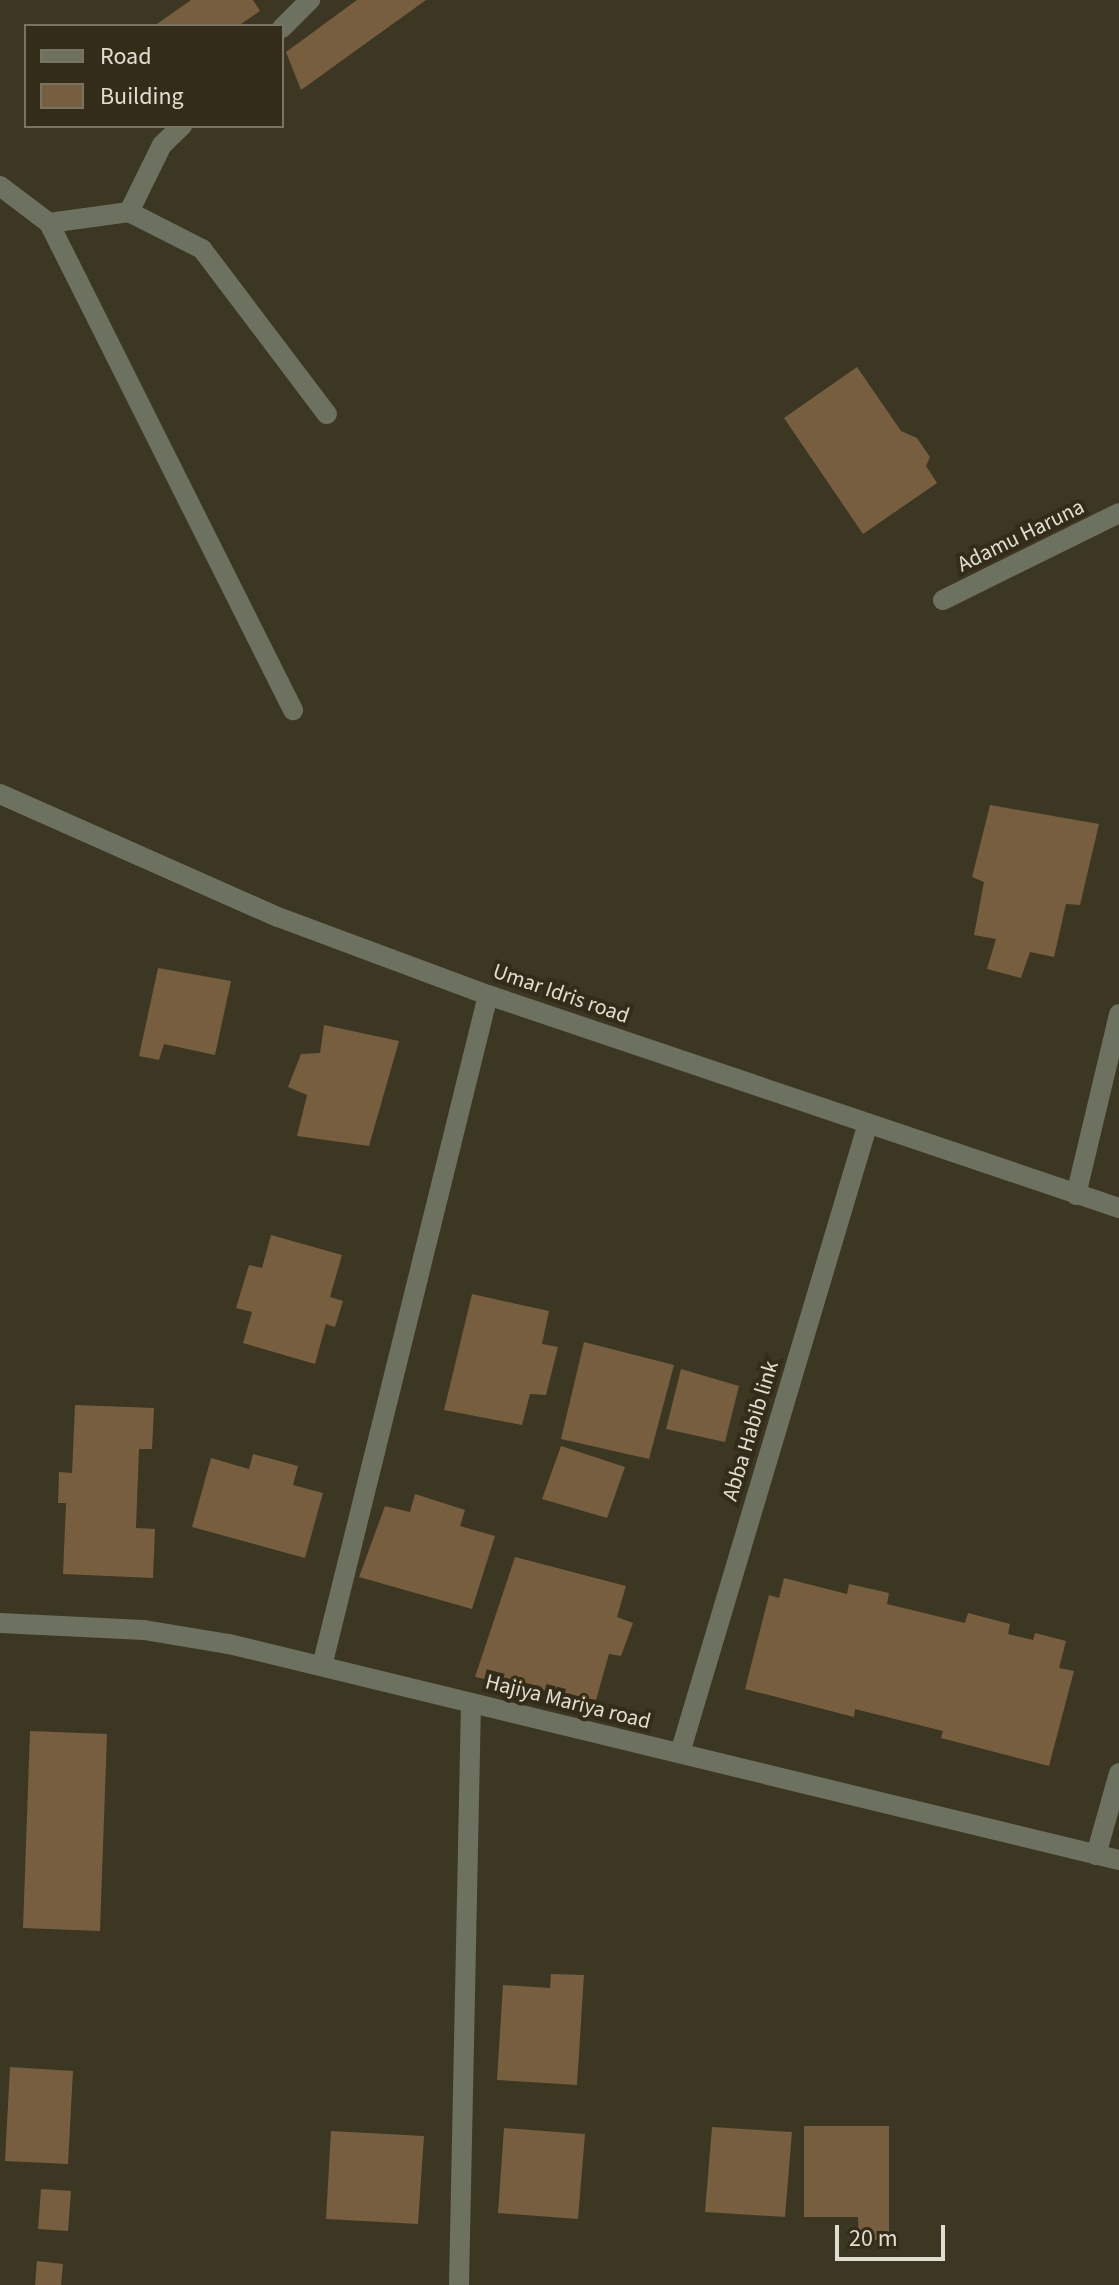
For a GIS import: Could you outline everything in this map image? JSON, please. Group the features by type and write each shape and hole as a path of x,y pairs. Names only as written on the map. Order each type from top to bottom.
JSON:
{"street":[{"path":"284,26 310,0"},
{"path":"129,212 162,145 180,128"},
{"path":"0,186 49,223 293,710"},
{"path":"49,223 129,212 202,249 327,414"},
{"name":"Adamu Haruna","path":"943,600 1119,513"},
{"name":"Umar Idris road","path":"0,794 278,917 488,995 1119,1208"},
{"path":"322,1666 488,995"},
{"path":"1076,1195 1119,1014"},
{"name":"Abba Habib link","path":"680,1753 868,1123"},
{"name":"Hajiya Mariya road","path":"0,1623 144,1630 229,1644 1119,1860"},
{"path":"459,2285 471,1703"},
{"path":"1096,1855 1119,1773"}],"building":[{"path":"191,0 253,0 260,11 241,24 157,24"},
{"path":"357,0 426,0 301,90 286,52"},
{"path":"857,367 901,431 917,438 930,457 926,466 937,483 863,534 784,418"},
{"path":"990,805 1099,824 1080,905 1066,904 1054,957 1030,952 1021,978 987,969 996,939 974,935 984,882 972,877"},
{"path":"158,968 231,981 215,1055 164,1044 159,1060 139,1056"},
{"path":"324,1025 399,1041 369,1146 297,1136 307,1095 288,1087 301,1054 320,1053"},
{"path":"271,1235 342,1255 330,1297 343,1301 335,1327 326,1324 315,1364 243,1343 252,1312 236,1308 249,1265 262,1268"},
{"path":"472,1294 549,1311 542,1344 558,1347 546,1395 530,1394 522,1425 444,1410"},
{"path":"584,1342 674,1365 649,1459 561,1439"},
{"path":"681,1369 739,1386 725,1442 666,1429"},
{"path":"75,1405 154,1408 152,1449 139,1449 136,1528 155,1529 153,1578 63,1574 66,1503 58,1503 59,1472 72,1473"},
{"path":"561,1446 625,1467 607,1518 542,1499"},
{"path":"253,1454 298,1466 293,1485 323,1493 305,1558 192,1527 211,1458 249,1469"},
{"path":"415,1494 465,1510 460,1526 495,1536 472,1609 359,1577 385,1506 410,1512"},
{"path":"515,1557 626,1586 617,1617 633,1623 621,1656 609,1654 596,1700 475,1677"},
{"path":"784,1578 847,1594 849,1584 889,1593 887,1604 965,1623 968,1613 1010,1624 1008,1634 1033,1640 1035,1633 1066,1641 1059,1668 1074,1671 1049,1766 941,1738 943,1731 855,1709 854,1717 745,1689 769,1595 779,1598"},
{"path":"30,1731 107,1734 100,1931 23,1928"},
{"path":"551,1974 584,1975 577,2085 497,2080 503,1985 550,1988"},
{"path":"10,2067 73,2071 68,2164 5,2161"},
{"path":"804,2126 889,2126 889,2240 859,2240 858,2217 804,2217"},
{"path":"712,2127 792,2132 785,2217 705,2212"},
{"path":"504,2128 585,2134 578,2219 498,2213"},
{"path":"331,2131 424,2136 418,2224 326,2219"},
{"path":"41,2189 71,2191 68,2231 38,2229"},
{"path":"37,2261 63,2264 61,2285 35,2285"}]}
